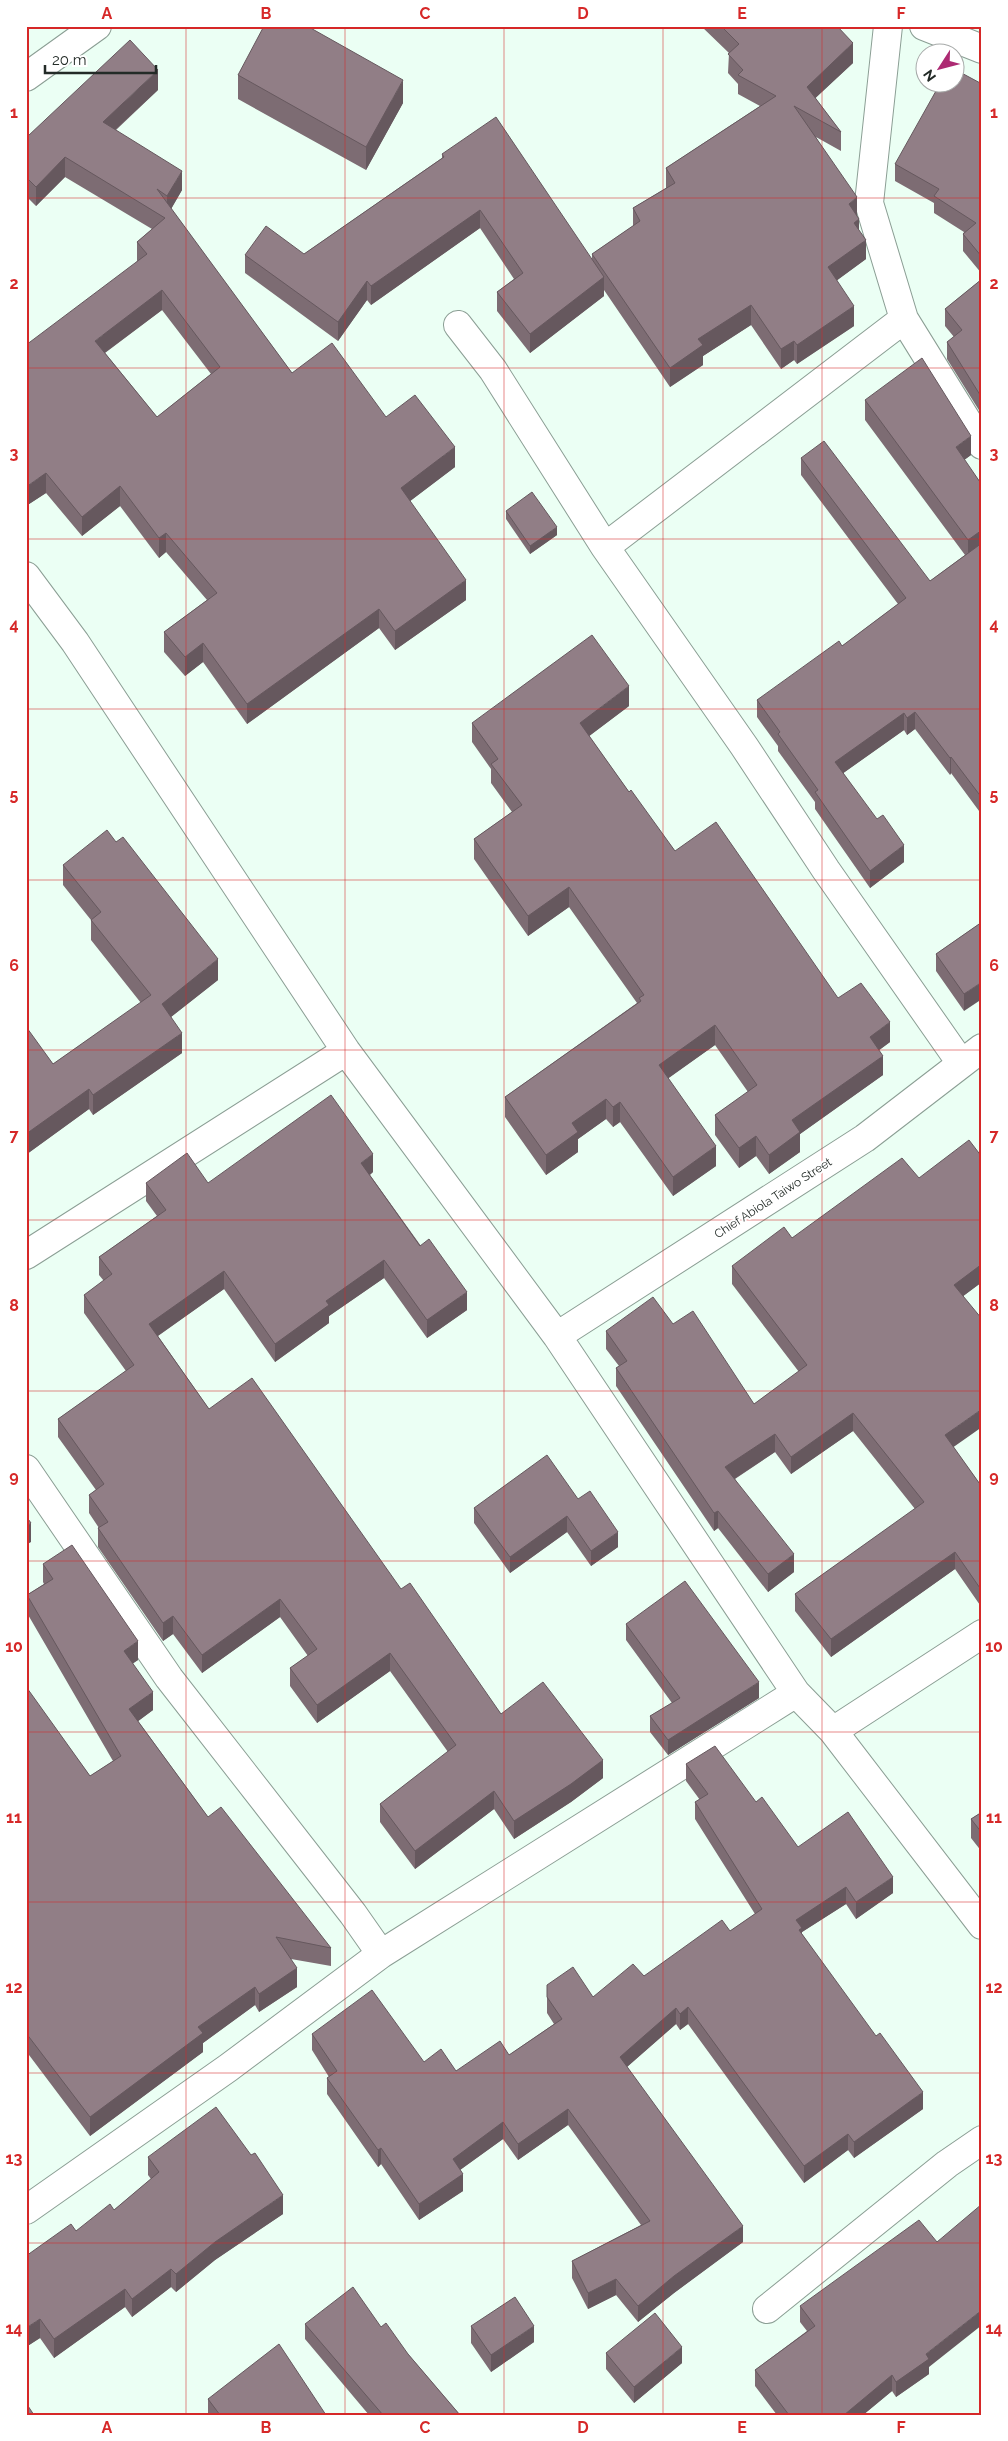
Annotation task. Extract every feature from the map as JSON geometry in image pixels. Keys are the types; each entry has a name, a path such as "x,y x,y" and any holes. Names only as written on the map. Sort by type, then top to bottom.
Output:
{"street":[{"path":"26,77 97,26"},
{"path":"888,26 869,203 904,319 982,445"},
{"path":"924,26 982,50"},
{"path":"605,547 904,319"},
{"path":"458,325 493,370 605,547 744,746 826,870 971,1055"},
{"path":"26,576 80,650 346,1051 557,1336 796,1693 833,1731 982,1924"},
{"path":"26,1255 346,1051"},
{"name":"Chief Abiola Taiwo Street","path":"557,1336 865,1138 971,1055"},
{"path":"26,1469 170,1678 353,1914 381,1954"},
{"path":"833,1731 982,1634"},
{"path":"26,2210 228,2068 381,1954 796,1693"},
{"path":"767,2309 947,2164 982,2140"}],"building":[{"path":"264,26 307,26 403,80 366,147 238,75"},
{"path":"721,26 837,26 853,43 807,87 841,132 794,106 857,197 849,204 859,219 854,223 866,240 828,267 854,306 797,345 794,341 781,349 751,305 698,339 703,345 670,368 592,254 640,221 633,208 675,183 666,168 776,96 738,75 743,70 728,54 739,44"},
{"path":"130,40 158,70 103,122 182,171 167,196 157,189 292,373 332,343 386,417 415,395 455,447 401,488 466,580 395,631 379,609 247,704 203,643 185,657 164,632 217,593 166,533 159,538 120,486 82,517 46,473 26,487 26,345 147,254 137,242 165,218 65,157 36,187 26,177 26,134 28,136","holes":["162,290 220,367 157,417 95,341"]},
{"path":"966,75 982,84 982,257 963,234 976,223 934,196 939,189 895,164 935,92 966,92"},
{"path":"496,117 604,277 530,334 497,292 523,273 480,210 371,286 367,281 338,322 245,255 266,226 304,254 444,157 442,154"},
{"path":"982,279 982,398 947,342 962,330 945,309"},
{"path":"922,358 971,436 956,447 982,485 982,530 968,540 865,400"},
{"path":"824,441 930,581 982,543 982,798 915,712 907,718 904,713 835,762 877,819 883,815 904,845 870,871 815,792 818,790 778,734 780,732 757,700 839,641 842,646 906,598 801,458"},
{"path":"532,492 557,527 530,546 506,511"},
{"path":"592,635 629,686 580,723 629,792 631,790 675,851 716,822 838,998 861,983 890,1022 870,1037 883,1056 792,1120 800,1132 769,1155 756,1136 739,1148 715,1115 757,1085 715,1025 659,1065 716,1146 673,1177 620,1102 613,1107 606,1099 572,1123 578,1132 546,1155 505,1097 641,1001 639,998 644,995 569,887 528,916 474,839 522,805 491,764 498,759 472,723"},
{"path":"107,830 116,842 123,837 218,959 162,1004 182,1033 93,1095 89,1089 26,1134 26,1029 53,1064 151,995 91,920 101,912 63,865"},
{"path":"982,922 982,982 964,994 936,954"},
{"path":"331,1095 373,1154 361,1163 420,1246 429,1239 467,1292 427,1320 384,1260 326,1301 329,1305 275,1344 224,1271 149,1324 209,1409 252,1378 401,1589 410,1583 501,1714 543,1682 603,1760 571,1784 514,1821 494,1791 415,1851 380,1804 456,1745 390,1653 317,1705 290,1668 317,1649 280,1599 202,1655 173,1616 163,1623 98,1528 108,1522 89,1495 104,1484 58,1419 134,1365 84,1295 112,1274 99,1257 166,1210 146,1183 187,1153 208,1183"},
{"path":"969,1140 982,1157 982,1264 954,1285 982,1319 982,1409 945,1435 982,1487 982,1591 955,1552 831,1639 795,1594 924,1502 853,1413 791,1457 775,1434 725,1467 794,1554 768,1574 718,1511 714,1513 616,1368 627,1361 606,1331 653,1297 673,1324 693,1311 754,1404 807,1365 732,1266 784,1227 792,1238 902,1158 919,1178"},
{"path":"547,1455 578,1499 590,1491 618,1532 591,1551 567,1516 510,1557 474,1508"},
{"path":"26,1516 31,1523 26,1527"},
{"path":"72,1545 138,1641 124,1651 153,1692 129,1709 208,1817 221,1807 331,1948 276,1937 297,1968 259,1994 255,1987 198,2027 203,2033 90,2117 26,2033 26,1689 90,1776 121,1756 27,1595 53,1579 43,1564"},
{"path":"685,1581 759,1682 668,1740 650,1716 680,1698 626,1624"},
{"path":"715,1746 756,1802 762,1797 798,1847 848,1812 893,1877 856,1902 846,1887 796,1920 802,1928 799,1930 876,2036 880,2033 923,2092 854,2142 848,2134 804,2166 688,2007 680,2014 676,2008 620,2057 743,2226 674,2276 638,2306 616,2279 588,2293 572,2261 650,2221 568,2109 518,2144 503,2122 453,2159 463,2174 419,2204 381,2148 378,2150 327,2078 337,2071 312,2034 372,1990 424,2062 441,2049 456,2071 500,2041 509,2055 562,2019 547,1997 547,1985 573,1967 593,1997 633,1964 644,1976 722,1920 730,1931 762,1909 695,1802 708,1794 686,1764"},
{"path":"982,1812 982,1833 971,1819"},
{"path":"216,2107 251,2155 255,2153 283,2195 215,2242 176,2274 171,2269 132,2299 125,2289 54,2339 40,2319 26,2328 26,2256 71,2224 76,2231 110,2204 114,2210 159,2172 148,2157"},
{"path":"982,2204 982,2310 926,2354 929,2359 896,2382 892,2375 844,2415 789,2415 755,2370 815,2326 800,2306 919,2220 937,2242"},
{"path":"353,2287 381,2327 386,2323 408,2354 460,2415 383,2415 305,2324"},
{"path":"515,2297 534,2326 491,2355 471,2326"},
{"path":"655,2313 682,2347 634,2387 606,2353"},
{"path":"279,2344 326,2415 220,2415 208,2399"},
{"path":"26,2403 34,2415 26,2415"}]}
